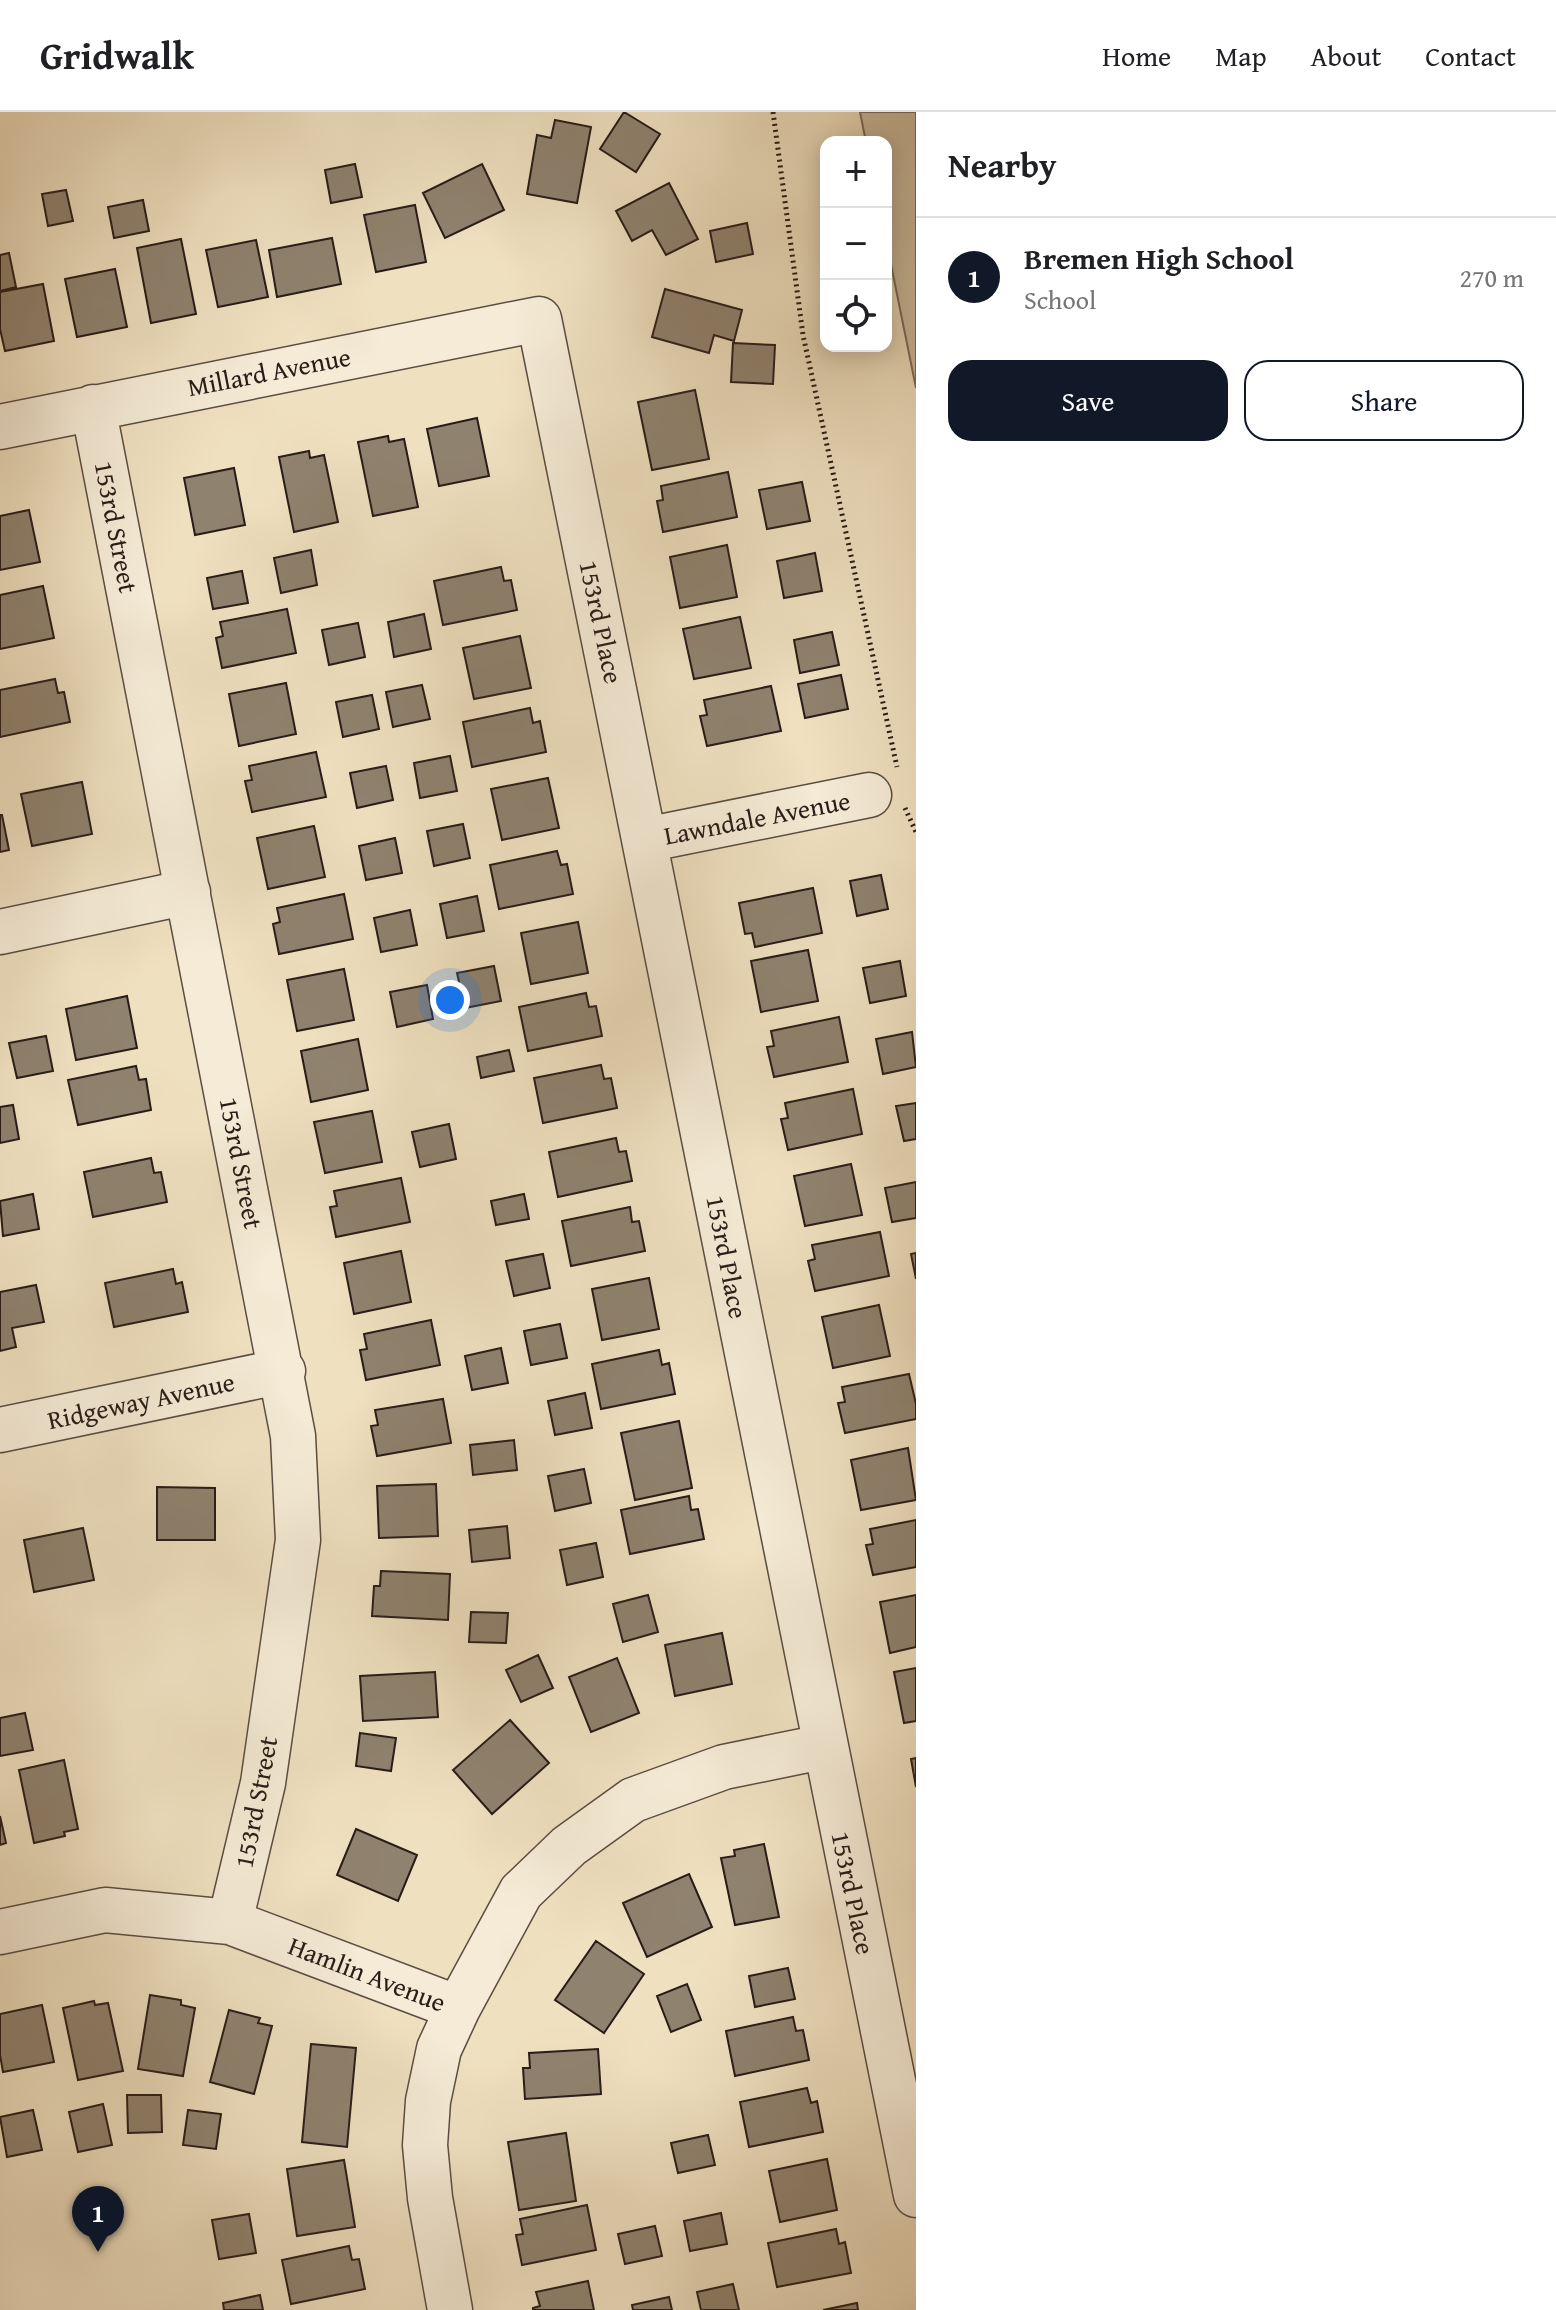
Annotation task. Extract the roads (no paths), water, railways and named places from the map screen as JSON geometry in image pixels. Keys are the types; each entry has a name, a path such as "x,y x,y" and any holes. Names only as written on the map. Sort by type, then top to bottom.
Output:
{"street":[{"name":"Millard Avenue","path":"0,427 539,319"},
{"name":"153rd Place","path":"539,319 645,840 822,1747 916,2195"},
{"name":"153rd Street","path":"93,407 283,1371 293,1436 298,1540 263,1783 230,1922"},
{"name":"Lawndale Avenue","path":"645,840 891,792"},
{"path":"0,932 188,892"},
{"name":"Ridgeway Avenue","path":"0,1430 283,1371"},
{"name":"Hamlin Avenue","path":"0,1932 105,1910 230,1922 458,2008 521,1892 569,1846 633,1800 724,1767 822,1747"},
{"path":"450,2310 436,2237 425,2145 432,2074 439,2049 458,2008"}],"place":[{"name":"Bremen High School","path":"98,2252"}]}
